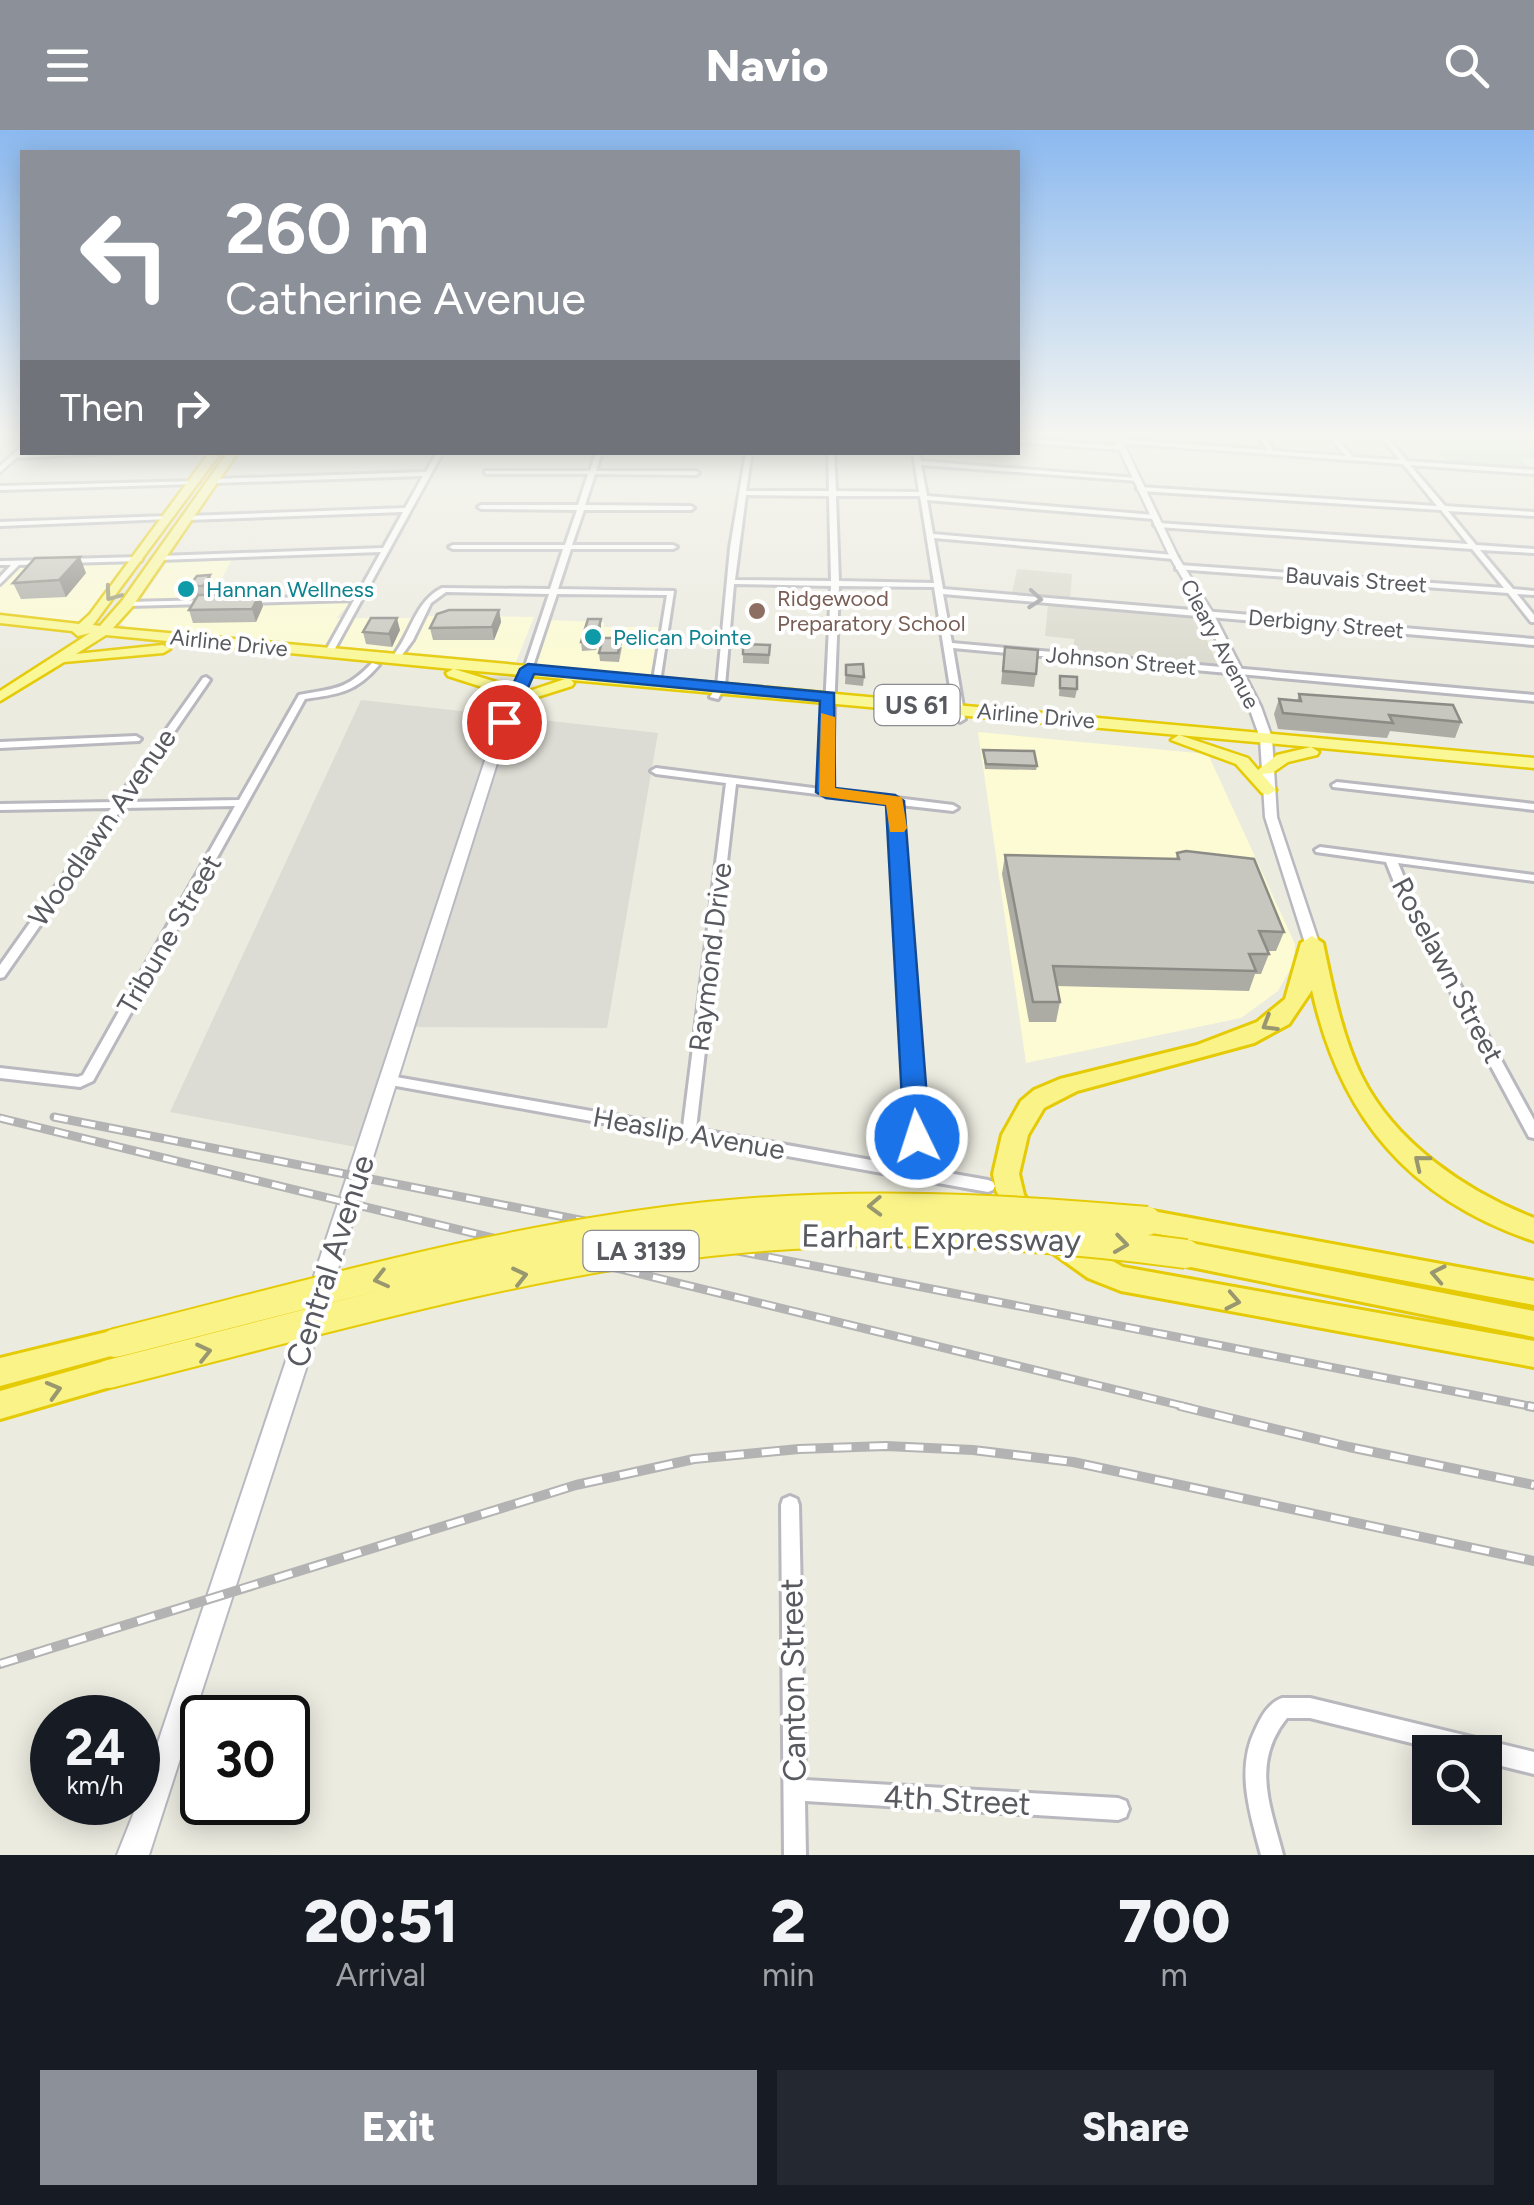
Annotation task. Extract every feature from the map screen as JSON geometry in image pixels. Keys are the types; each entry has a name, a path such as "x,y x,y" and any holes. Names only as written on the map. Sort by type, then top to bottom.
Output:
{"highway":[{"path":"0,697 57,662 87,634 171,514"},
{"path":"179,514 188,518"},
{"path":"87,634 104,630 190,514"},
{"name":"Airline Drive","path":"0,619 163,649 453,672 657,680 718,692"},
{"name":"Airline Drive","path":"0,630 70,638 87,634"},
{"name":"Airline Drive","path":"104,630 396,657 567,683 718,692 1266,743 1534,762"},
{"path":"0,681 70,638"},
{"path":"57,662 98,653 163,649"},
{"path":"303,660 336,653"},
{"path":"453,672 476,683 504,688 512,701 567,683"},
{"name":"Airline Drive","path":"960,714 1177,739 1266,743 1311,752 1534,772"},
{"path":"1177,739 1242,761 1268,790"},
{"path":"1266,770 1284,758 1311,752"},
{"path":"1312,942 1341,1054 1356,1088 1392,1139 1454,1190 1534,1230"},
{"path":"1312,942 1298,1001 1279,1020 1256,1032 1075,1083 1034,1102 1015,1132 1006,1161 1008,1190 1020,1212 1058,1242 1098,1270 1122,1279 1534,1354"},
{"name":"Earhart Expressway","path":"0,1369 580,1234 705,1216 889,1206 995,1207 1147,1221 1534,1292"},
{"name":"Earhart Expressway","path":"0,1405 109,1374 562,1266 644,1251 789,1235 885,1231 1098,1241 1186,1254 1534,1324"}],"main road":[{"name":"Central Avenue","path":"133,1855 524,674"}],"street":[{"path":"188,518 284,514"},
{"path":"336,653 384,550 405,514"},
{"path":"524,674 578,514"},
{"path":"718,692 741,514"},
{"path":"826,792 835,583 833,514"},
{"path":"928,514 960,714"},
{"path":"1096,514 1534,551"},
{"name":"Cleary Avenue","path":"1153,514 1237,671 1266,743"},
{"path":"1449,514 1534,620"},
{"path":"0,524 168,518"},
{"name":"Bauvais Street","path":"932,536 1534,593"},
{"path":"453,547 673,547"},
{"path":"160,558 384,550"},
{"path":"0,564 138,558"},
{"path":"0,582 18,563"},
{"name":"Derbigny Street","path":"730,582 937,588 1534,642"},
{"path":"396,657 434,594 456,589 672,593 657,680"},
{"path":"243,601 360,598"},
{"path":"126,604 223,602"},
{"name":"Johnson Street","path":"948,645 1534,698"},
{"name":"Tribune Street","path":"0,1073 80,1082 88,1078 292,711 302,697 339,695 356,686 375,665"},
{"name":"Woodlawn Avenue","path":"0,974 206,680"},
{"path":"0,745 136,739"},
{"path":"1266,743 1268,790 1279,846 1312,942"},
{"path":"656,772 953,808"},
{"name":"Raymond Drive","path":"689,1134 731,781"},
{"path":"1337,784 1534,808"},
{"path":"895,801 919,1173"},
{"path":"0,807 244,803"},
{"path":"1320,850 1534,878"},
{"name":"Roselawn Street","path":"1391,860 1406,897 1534,1133"},
{"name":"Heaslip Avenue","path":"390,1081 988,1186"},
{"name":"Canton Street","path":"790,1505 794,1855"},
{"path":"1272,1855 1254,1761 1265,1726 1282,1708 1310,1708 1534,1763"},
{"name":"4th Street","path":"795,1790 1118,1809"}],"shaded area":[{"path":"233,558 211,598 140,600 168,561"},
{"path":"129,561 85,620 0,615 0,586 20,565"},
{"path":"1017,569 1072,574 1070,599 1012,593"},
{"path":"352,601 336,618 410,618 482,611 481,616 534,617 516,662 126,627 120,623 133,606"},
{"path":"1048,604 1197,617 1218,666 1074,653 1074,639 1045,636"},
{"path":"547,620 604,622 604,627 661,627 651,674 536,666"},
{"path":"361,700 658,733 607,1028 412,1027 377,1151 170,1112"},
{"path":"978,732 1208,754 1295,944 1294,963 1278,991 1241,1018 1026,1063"}],"building":[{"path":"80,557 59,580 13,583 35,558"},
{"path":"210,575 203,586 189,586 197,576"},
{"path":"260,594 252,609 189,610 198,595"},
{"path":"449,610 499,610 492,627 430,628 437,614"},
{"path":"371,618 397,618 389,634 363,632"},
{"path":"588,619 601,619 595,642 581,642"},
{"path":"603,638 622,638 618,653 599,653"},
{"path":"743,644 770,645 769,655 743,654"},
{"path":"1005,647 1038,650 1036,674 1003,671"},
{"path":"863,664 864,677 846,675 846,665"},
{"path":"1060,676 1077,677 1077,689 1060,688"},
{"path":"1299,694 1453,705 1461,722 1389,715 1393,723 1283,713 1279,699 1301,701"},
{"path":"983,750 1034,751 1037,766 986,764"},
{"path":"1177,853 1254,859 1284,932 1259,931 1269,954 1249,954 1256,971 1053,966 1060,1002 1033,1002 1005,855 1179,859"}],"railway":[{"path":"54,1117 1534,1407 1528,1406"},
{"path":"0,1118 1191,1408"},
{"path":"1180,1406 1349,1447 1534,1485"},
{"path":"0,1664 576,1485 694,1459 799,1449 886,1446 973,1450 1073,1462 1534,1561"}],"slow traffic":[{"path":"827,717 826,792 895,801 897,828"}],"place":[{"name":"Hannan Wellness","path":"186,589"},
{"name":"Ridgewood Preparatory School","path":"757,611"},
{"name":"Pelican Pointe","path":"593,637"}],"route":[{"path":"504,722 528,669 828,697 826,792 895,801 917,1137"}]}
